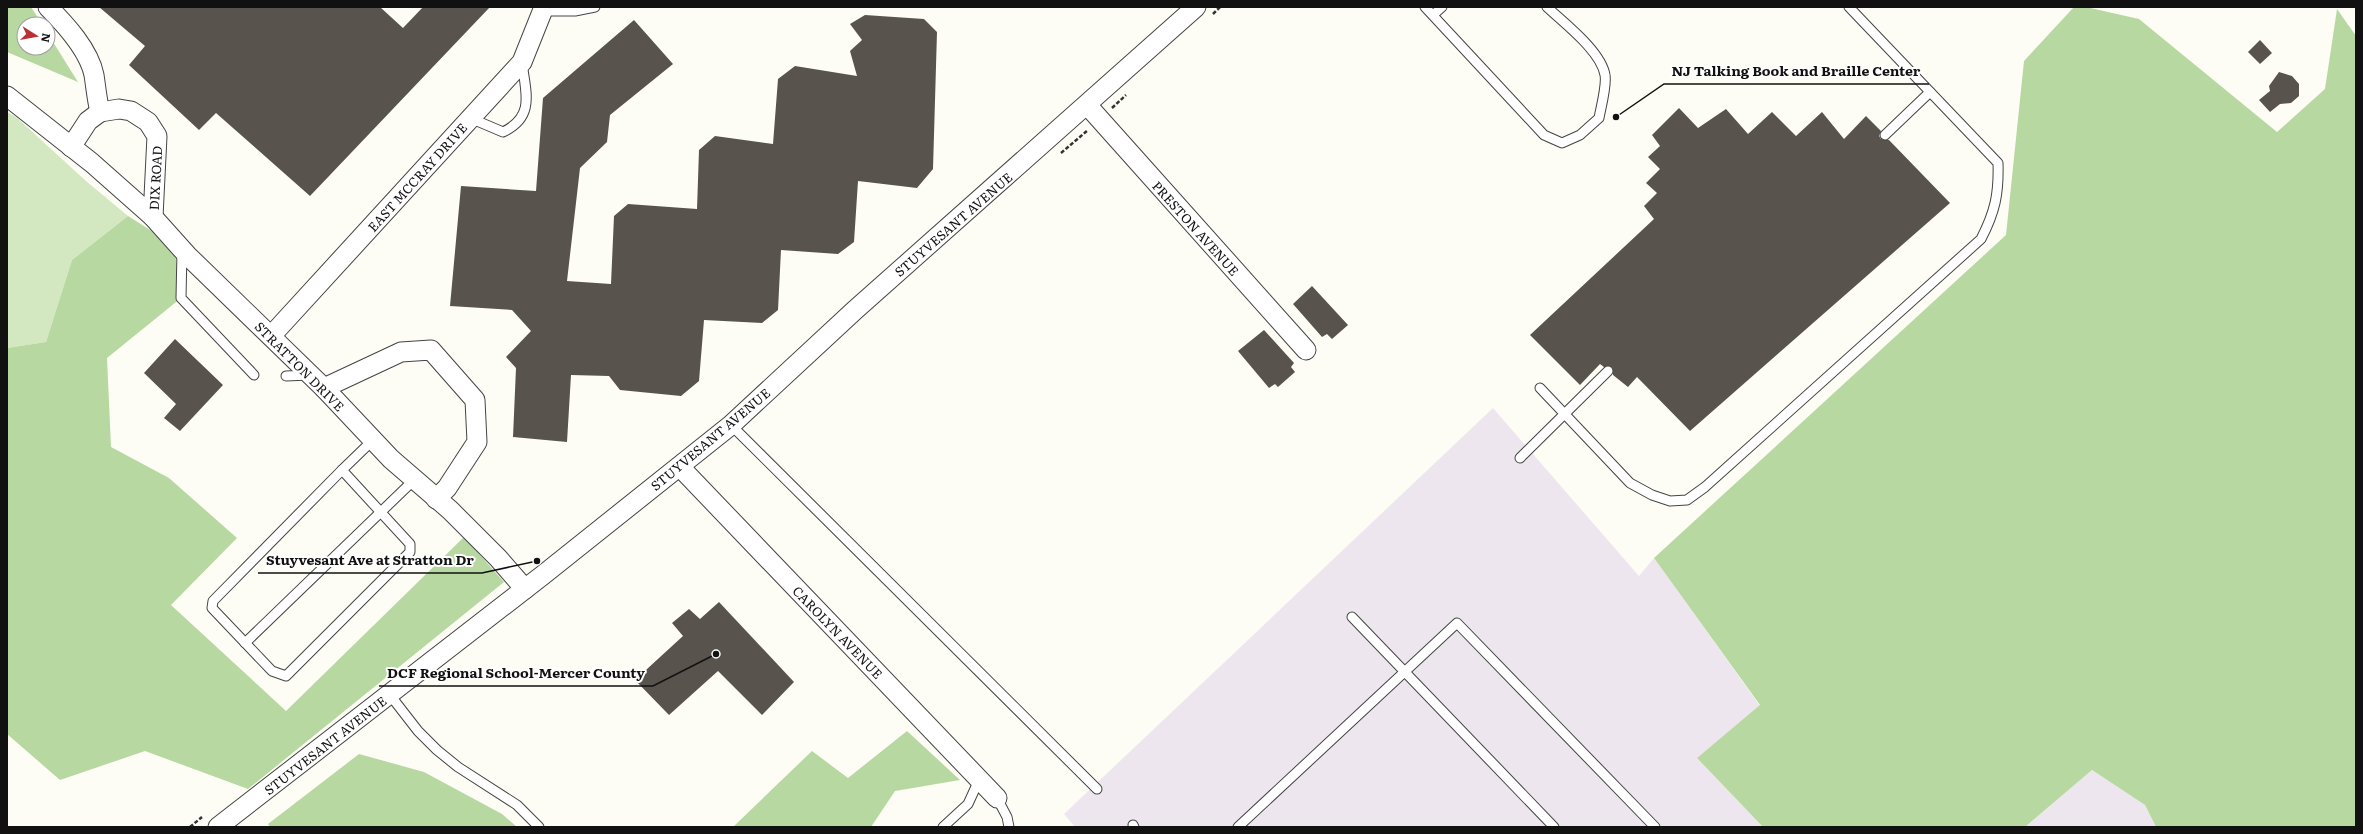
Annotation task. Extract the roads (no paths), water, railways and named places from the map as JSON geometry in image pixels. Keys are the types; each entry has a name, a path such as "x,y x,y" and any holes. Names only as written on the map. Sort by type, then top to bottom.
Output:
{"street":[{"path":"48,7 61,19 88,57 94,75 100,112 88,121 71,147"},
{"name":"STUYVESANT AVENUE","path":"218,827 390,695 680,467 731,425 856,310 1088,106 1196,7"},
{"name":"EAST MCCRAY DRIVE","path":"271,336 522,62 543,9"},
{"name":"STRATTON DRIVE","path":"7,96 71,147 153,218 182,250 271,336 373,440 498,558 525,588"},
{"name":"PRESTON AVENUE","path":"1088,106 1306,350"},
{"name":"DIX ROAD","path":"100,112 119,109 131,111 148,122 157,136 153,218"},
{"path":"317,382 401,352 431,350 475,400 477,442 447,488 436,499"},
{"name":"CAROLYN AVENUE","path":"680,467 997,798"}],"lane":[{"path":"543,9 575,11 595,7"},
{"path":"1425,7 1544,136 1562,143 1580,135 1599,118 1605,75 1596,56 1582,40 1547,7"},
{"path":"1433,15 1442,7"},
{"path":"1540,388 1630,483 1652,495 1670,501 1687,500 1705,487 1981,239 1992,218 1999,188 1998,163 1849,7"},
{"path":"470,118 503,132 514,126 524,116 526,94 522,62"},
{"path":"1885,135 1930,92"},
{"path":"182,250 181,298 254,375"},
{"path":"1520,458 1563,413 1608,371"},
{"path":"286,376 317,382"},
{"path":"731,425 1097,789"},
{"path":"342,470 410,544 410,552 286,676 272,671 212,608 213,601 342,470 373,440"},
{"path":"245,643 380,511 414,480"},
{"path":"1352,617 1554,827"},
{"path":"1238,827 1457,623 1655,827"},
{"path":"390,695 418,731 437,750 458,767 517,805 539,827"},
{"path":"943,827 968,804 979,780"},
{"path":"997,798 1007,818 1009,827"}],"place":[{"name":"NJ Talking Book and Braille Center","path":"1616,117"},
{"name":"Stuyvesant Ave at Stratton Dr","path":"537,561"},
{"name":"DCF Regional School-Mercer County","path":"716,654"}]}
